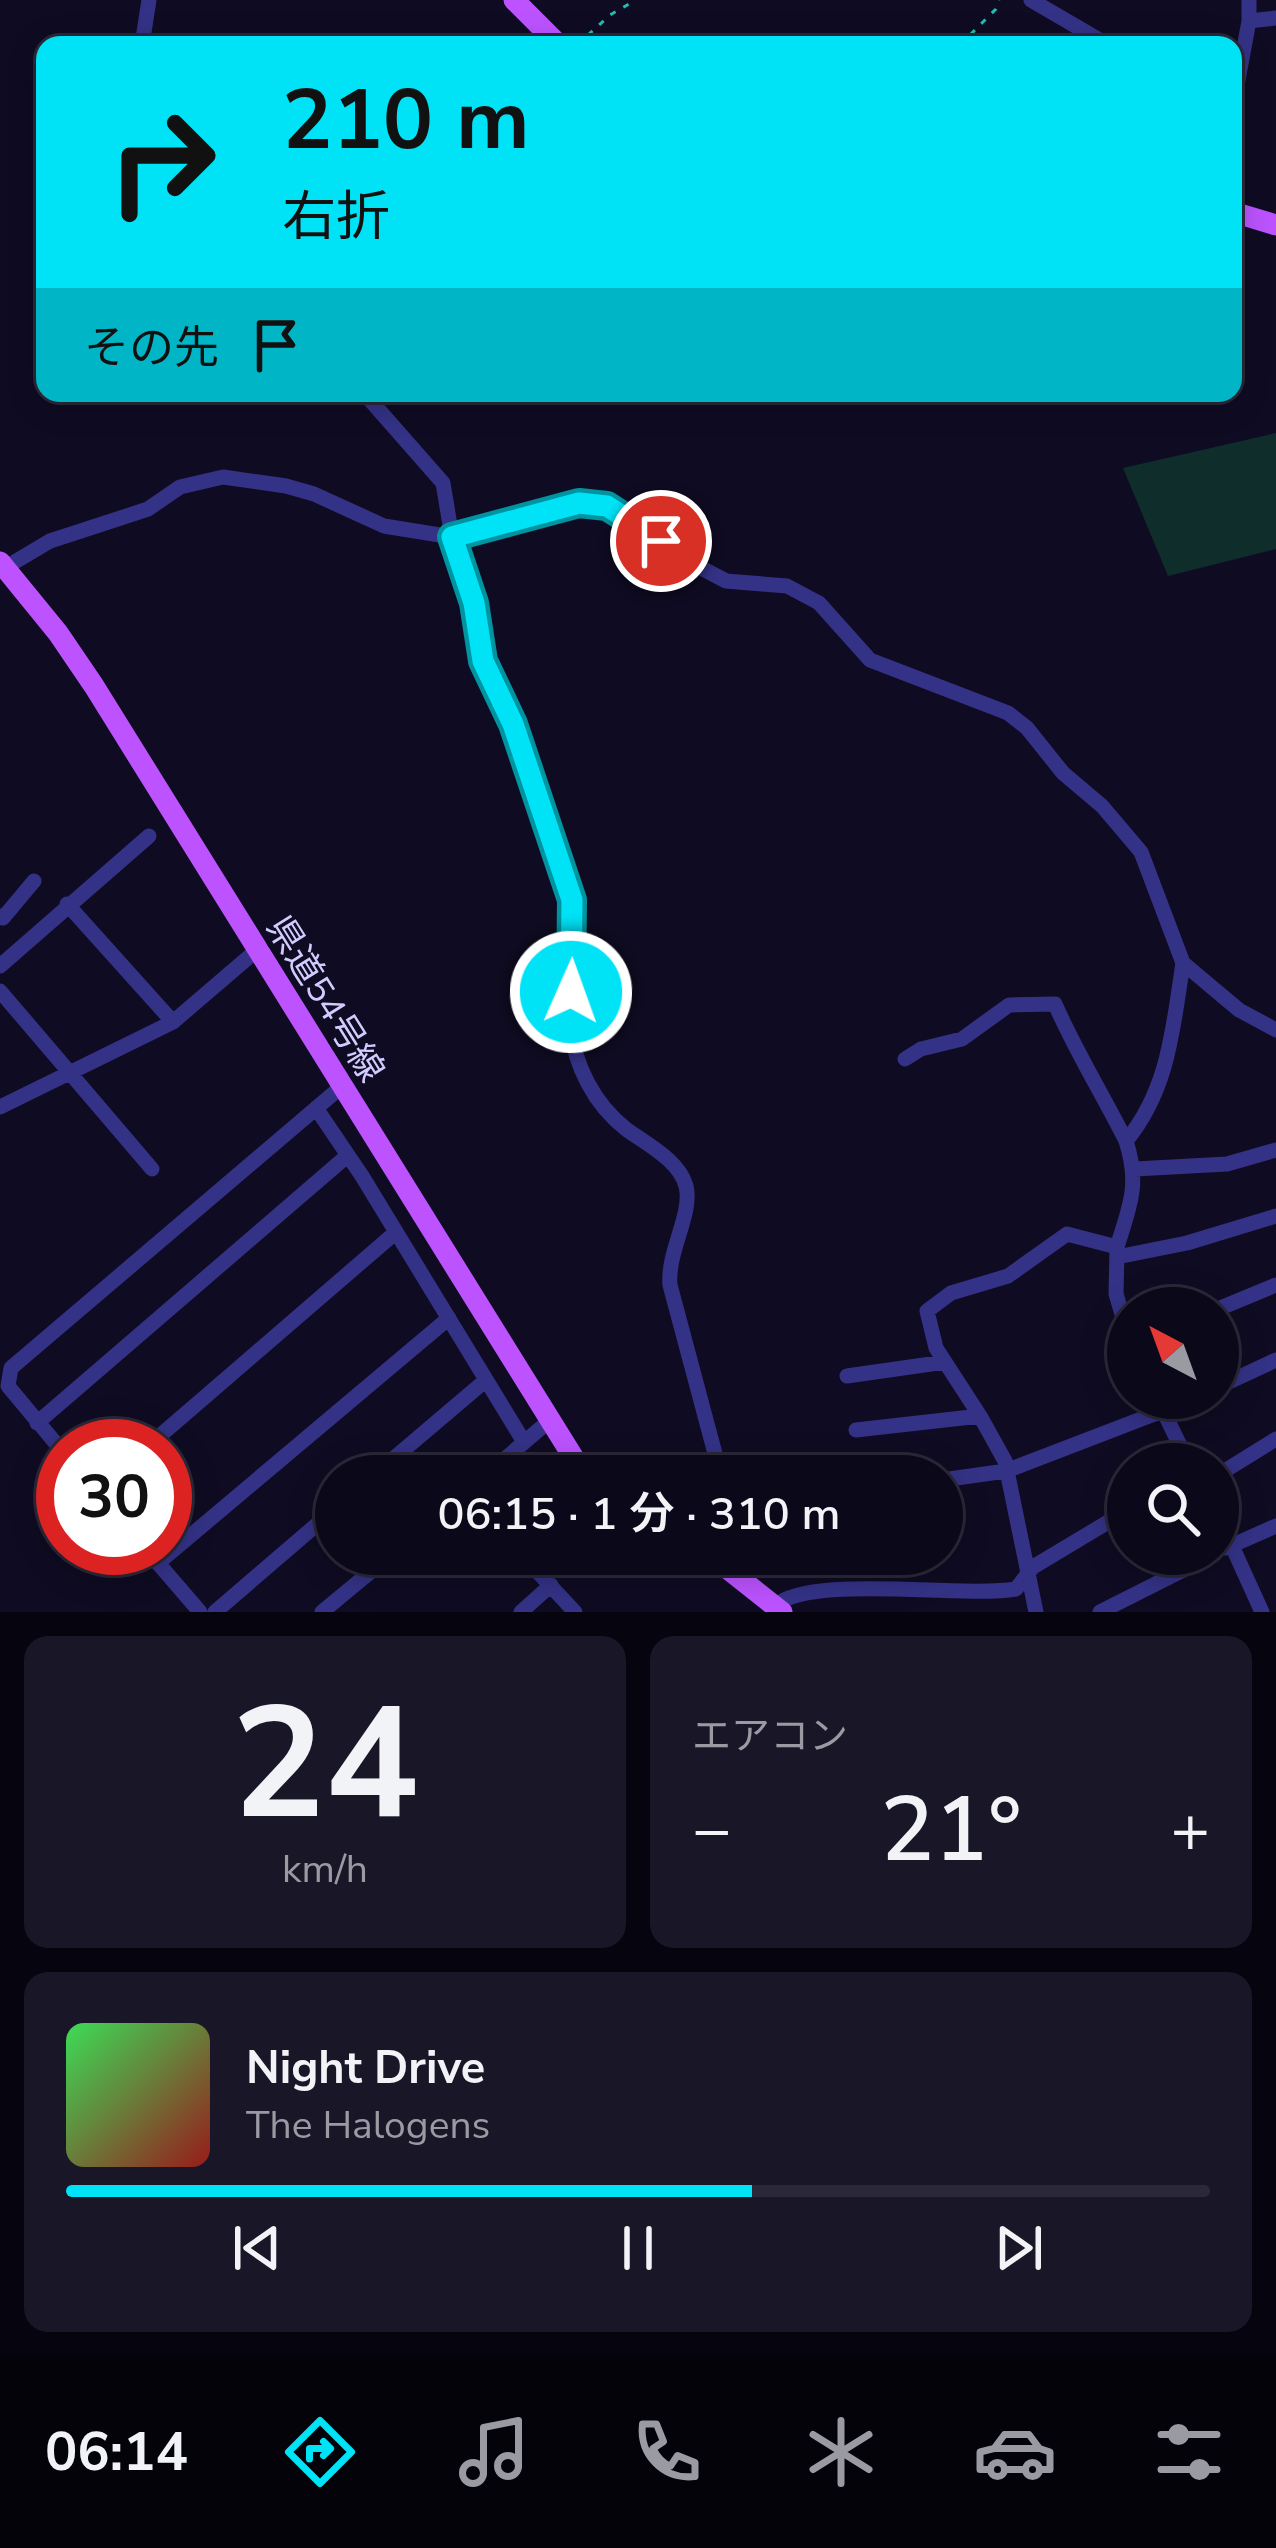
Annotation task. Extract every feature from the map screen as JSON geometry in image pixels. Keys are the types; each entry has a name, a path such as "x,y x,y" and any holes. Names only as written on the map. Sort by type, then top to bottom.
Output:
{"main road":[{"path":"514,0 550,36"},
{"path":"1242,215 1276,226"},
{"name":"県道54号線","path":"2,567 94,686 571,1455"},
{"path":"736,1575 779,1609"}],"street":[{"path":"143,36 149,0"},
{"path":"1031,0 1093,36"},
{"path":"1242,59 1249,0"},
{"path":"1249,21 1276,18"},
{"path":"372,402 443,482 452,537 474,603 483,661 513,724 572,900 572,1044 586,1081 602,1106 681,1173 688,1191 668,1263 670,1285 715,1455"},
{"path":"2,567 50,541 148,509 180,487 223,476 314,494 384,526 452,537 579,503 607,506 726,581 787,586 819,603 870,660 991,704 1027,728 1063,773 1102,806 1141,852 1183,963 1239,1010 1276,1030"},
{"path":"0,966 149,836"},
{"path":"0,916 34,880"},
{"path":"67,904 173,1022"},
{"path":"0,1107 173,1022 256,950"},
{"path":"1126,1142 1157,1093 1168,1061 1183,963"},
{"path":"0,991 152,1169"},
{"path":"905,1059 921,1049 962,1039 1009,1005 1054,1004 1084,1071 1111,1109 1135,1169 1117,1252 1116,1287"},
{"path":"36,1421 8,1386 11,1368 341,1087"},
{"path":"316,1108 524,1442"},
{"path":"1135,1169 1227,1164 1276,1150"},
{"path":"43,1419 347,1156"},
{"path":"1036,1612 1006,1471 980,1416 936,1348 927,1311 950,1294 1008,1276 1066,1234 1117,1252 1187,1244 1276,1216"},
{"path":"179,1419 395,1233"},
{"path":"1239,1301 1276,1285"},
{"path":"192,1534 449,1318"},
{"path":"1239,1378 1276,1360"},
{"path":"847,1376 945,1362"},
{"path":"398,1455 486,1380"},
{"path":"856,1430 980,1416"},
{"path":"963,1477 1006,1471 1129,1419"},
{"path":"509,1455 549,1421"},
{"path":"1239,1461 1276,1439"},
{"path":"779,1609 784,1599 819,1591 1016,1589 1033,1567 1107,1523"},
{"path":"214,1612 315,1526"},
{"path":"1239,1543 1276,1526"},
{"path":"168,1575 200,1612"},
{"path":"322,1612 367,1575"},
{"path":"541,1575 575,1612"},
{"path":"1100,1612 1174,1575"},
{"path":"1238,1575 1262,1612"},
{"path":"521,1612 551,1586"}],"path":[{"path":"587,36 636,0"},
{"path":"969,36 999,0"}],"green space":[{"path":"1276,433 1276,549 1168,576 1123,468"}],"route":[{"path":"571,992 572,900 513,724 483,661 474,603 452,537 579,503 607,506 661,541"}]}
